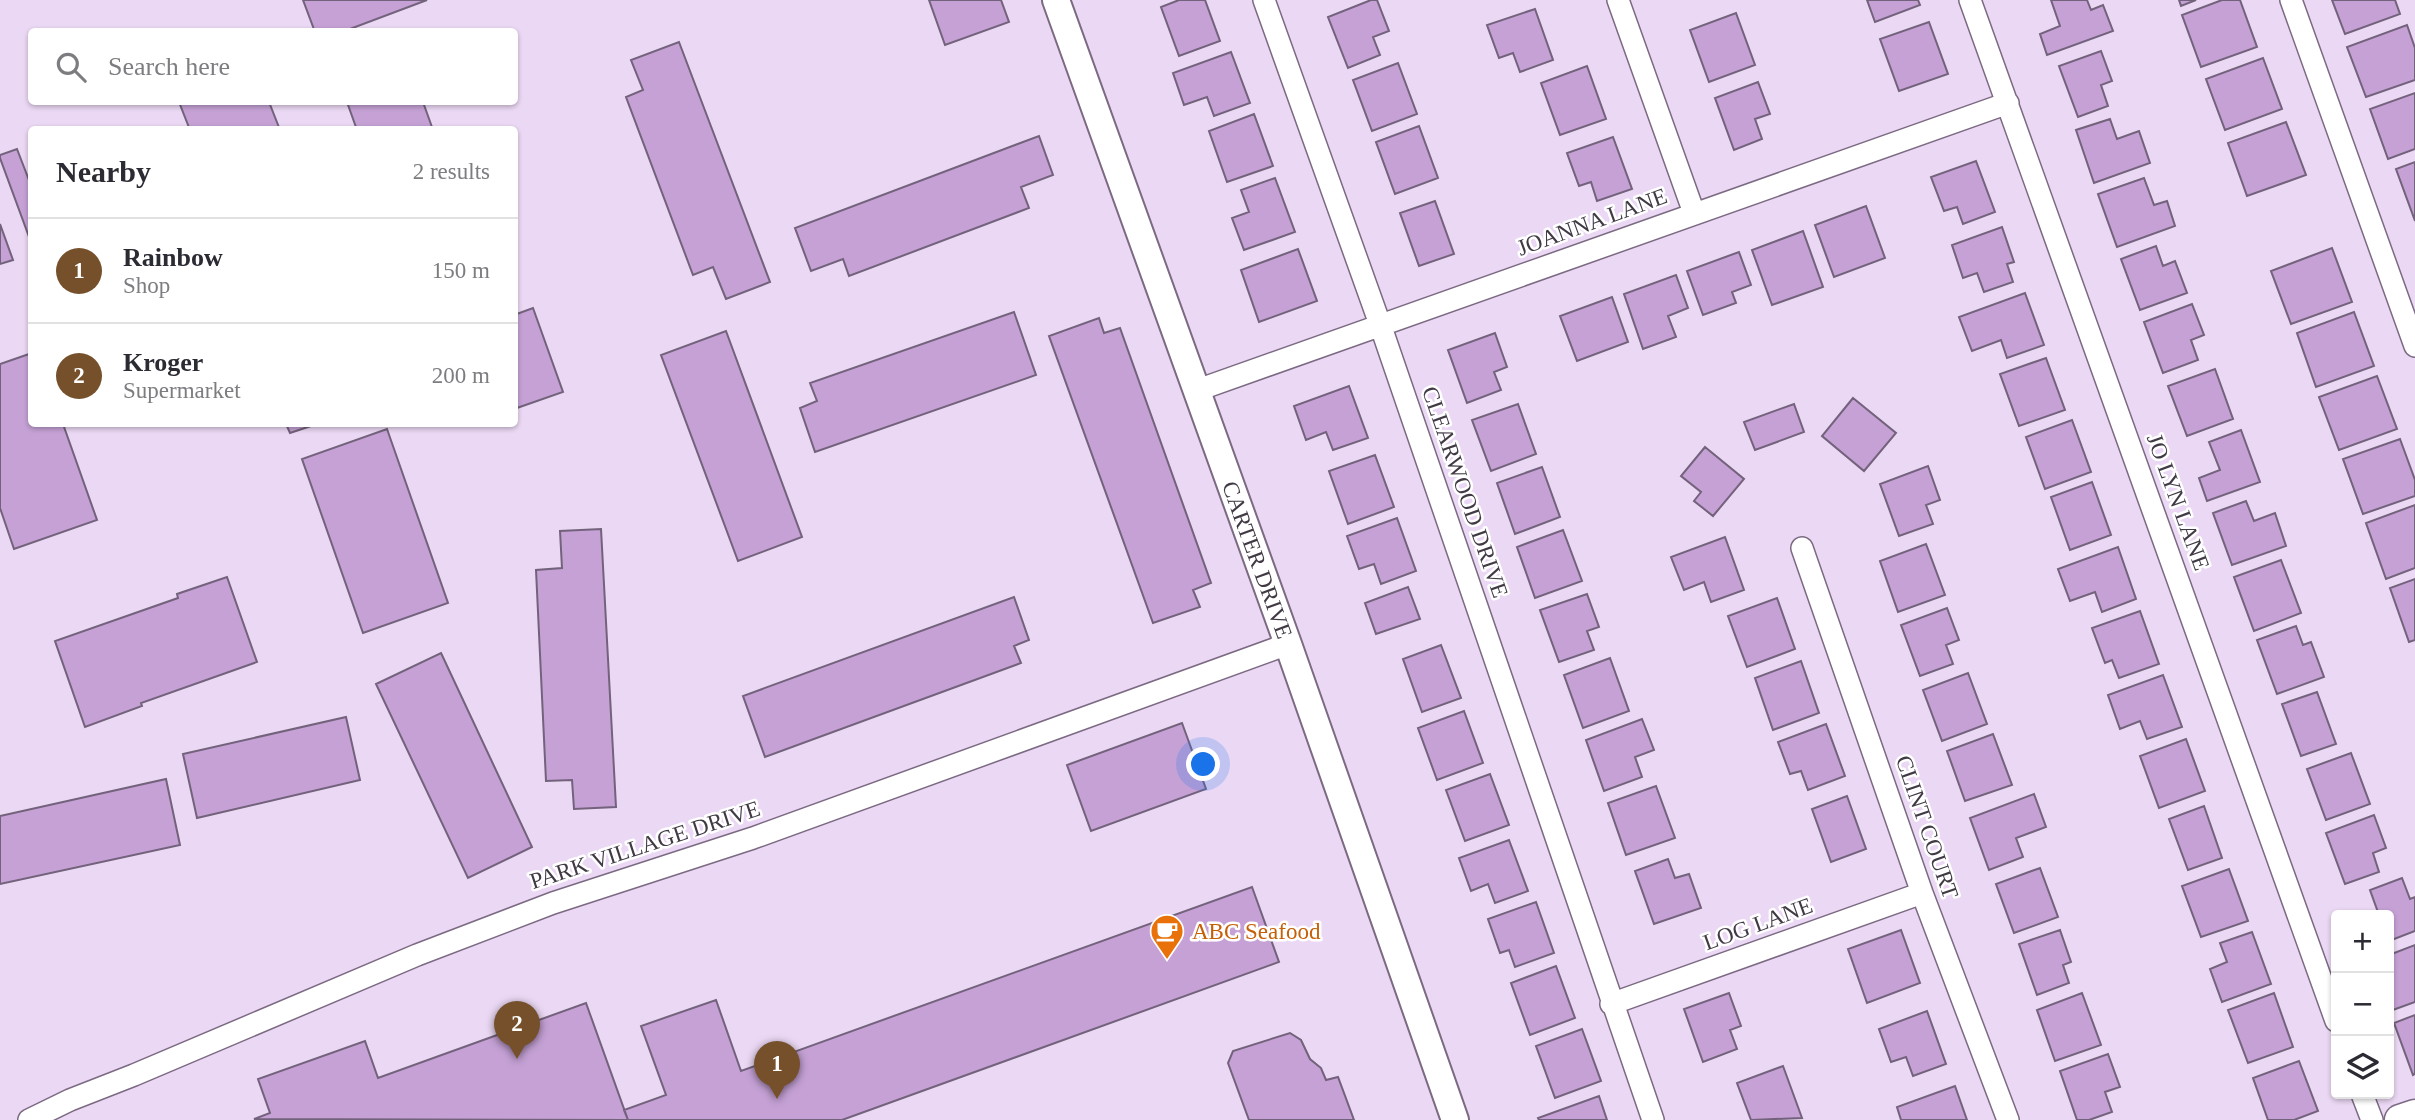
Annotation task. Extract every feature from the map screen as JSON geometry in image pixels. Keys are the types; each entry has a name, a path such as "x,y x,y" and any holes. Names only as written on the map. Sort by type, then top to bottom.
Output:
{"main road":[{"path":"2400,1120 2415,1115"}],"street":[{"name":"CARTER DRIVE","path":"1056,0 1288,644 1455,1120"},
{"name":"CLEARWOOD DRIVE","path":"1264,0 1381,327 1653,1120"},
{"path":"1618,0 1694,213"},
{"name":"JO LYN LANE","path":"1970,0 2331,1007"},
{"path":"2291,0 2415,346"},
{"name":"JOANNA LANE","path":"1195,391 2008,103"},
{"name":"CLINT COURT","path":"1802,548 1922,893 2008,1120"},
{"name":"PARK VILLAGE DRIVE","path":"29,1120 70,1100 417,955 553,902 753,838 1288,644"},
{"name":"LOG LANE","path":"1611,1004 1922,893"},
{"path":"2364,1099 2372,1120"}],"building":[{"path":"303,0 427,0 353,28 314,28"},
{"path":"929,0 1001,0 1009,22 945,45"},
{"path":"1179,0 1205,0 1220,41 1179,56 1161,7"},
{"path":"1377,0 1389,31 1373,37 1380,55 1348,68 1328,17"},
{"path":"1867,0 1918,0 1920,5 1875,22"},
{"path":"2051,0 2087,0 2091,10 2103,5 2113,31 2047,55 2040,34 2060,26"},
{"path":"2179,0 2196,0 2181,6"},
{"path":"2222,0 2240,0 2257,47 2201,67 2182,15"},
{"path":"2332,0 2395,0 2400,14 2345,34"},
{"path":"1535,9 1553,60 1520,72 1513,53 1499,58 1487,25"},
{"path":"1736,13 1755,65 1709,82 1690,30"},
{"path":"1929,22 1948,74 1899,91 1880,39"},
{"path":"2407,25 2415,48 2415,80 2366,97 2347,47"},
{"path":"679,42 770,282 726,299 713,267 693,275 626,97 643,90 631,60"},
{"path":"2101,51 2112,81 2101,85 2108,106 2078,117 2059,66"},
{"path":"1231,52 1250,103 1214,116 1207,97 1184,105 1173,73"},
{"path":"2263,58 2282,109 2225,130 2206,79"},
{"path":"1398,63 1417,114 1372,131 1353,80"},
{"path":"1587,66 1606,119 1560,135 1541,83"},
{"path":"1758,82 1770,114 1755,119 1762,139 1734,150 1715,98"},
{"path":"2415,93 2415,149 2388,159 2370,109"},
{"path":"180,105 270,105 278,126 188,126"},
{"path":"348,105 424,105 432,126 356,126"},
{"path":"1254,114 1273,166 1227,182 1209,131"},
{"path":"2110,119 2117,139 2139,131 2150,163 2094,183 2076,130"},
{"path":"2286,122 2306,175 2247,196 2228,143"},
{"path":"1419,126 1438,178 1395,194 1376,142"},
{"path":"1039,136 1053,175 1021,187 1029,208 849,276 843,259 811,271 795,228"},
{"path":"1613,137 1632,189 1597,201 1591,182 1579,186 1567,153"},
{"path":"17,149 28,178 28,234 0,158 0,155"},
{"path":"1976,161 1995,212 1963,224 1957,207 1944,211 1931,177"},
{"path":"2415,162 2415,221 2396,169"},
{"path":"1275,178 1295,232 1244,250 1232,218 1249,212 1241,190"},
{"path":"2144,178 2154,205 2167,201 2175,226 2117,247 2098,194"},
{"path":"1435,201 1454,254 1419,266 1400,213"},
{"path":"1866,206 1885,258 1834,277 1815,225"},
{"path":"0,224 13,260 0,264"},
{"path":"2002,227 2014,262 2007,264 2013,282 1984,292 1977,273 1963,278 1952,245"},
{"path":"1803,231 1823,287 1772,305 1752,250"},
{"path":"2156,246 2163,266 2175,261 2187,293 2140,310 2121,259"},
{"path":"2332,248 2352,302 2291,324 2271,271"},
{"path":"1298,249 1317,301 1259,322 1241,270"},
{"path":"1739,252 1751,285 1732,292 1736,303 1703,315 1687,271"},
{"path":"1676,275 1688,308 1668,316 1676,337 1643,349 1624,294"},
{"path":"2025,293 2044,345 2007,358 2001,340 1972,351 1959,317"},
{"path":"1612,297 1628,342 1577,361 1560,316"},
{"path":"2192,304 2204,335 2191,340 2198,360 2163,373 2144,322"},
{"path":"533,308 563,392 518,408 518,314"},
{"path":"1014,312 1036,375 815,452 800,408 817,401 810,383"},
{"path":"2354,312 2374,366 2316,387 2297,333"},
{"path":"1099,318 1104,333 1120,328 1211,583 1193,590 1200,607 1153,623 1049,336"},
{"path":"726,331 802,537 738,561 661,355"},
{"path":"1495,333 1507,367 1494,372 1501,390 1467,403 1448,350"},
{"path":"28,354 28,427 64,427 97,520 14,549 0,508 0,364"},
{"path":"2046,358 2065,410 2019,426 2000,374"},
{"path":"2215,369 2233,419 2187,436 2168,386"},
{"path":"2377,376 2397,429 2339,450 2319,397"},
{"path":"1349,386 1368,438 1333,450 1326,432 1306,440 1294,406"},
{"path":"1853,398 1896,433 1864,471 1822,436"},
{"path":"1518,404 1536,454 1491,471 1472,420"},
{"path":"1794,404 1804,432 1755,450 1744,422"},
{"path":"2072,420 2091,472 2045,489 2026,437"},
{"path":"287,427 308,427 290,433"},
{"path":"387,429 448,603 363,633 302,459"},
{"path":"2241,430 2260,482 2207,501 2199,478 2220,470 2209,442"},
{"path":"2400,439 2415,480 2415,496 2363,514 2343,459"},
{"path":"1705,447 1744,479 1713,516 1694,501 1701,492 1681,476"},
{"path":"1375,455 1394,507 1348,524 1329,471"},
{"path":"1928,466 1940,500 1926,505 1933,524 1899,536 1880,484"},
{"path":"1542,467 1560,517 1515,534 1497,483"},
{"path":"2092,482 2111,535 2070,550 2051,497"},
{"path":"2246,501 2254,521 2275,513 2286,546 2232,565 2213,513"},
{"path":"2415,505 2415,568 2386,579 2366,523"},
{"path":"1397,518 1416,571 1381,584 1374,564 1359,569 1347,536"},
{"path":"601,529 616,807 574,809 572,780 546,781 536,570 562,568 560,531"},
{"path":"1563,530 1582,581 1535,598 1517,547"},
{"path":"1725,537 1744,590 1711,602 1704,582 1684,590 1671,557"},
{"path":"1926,544 1945,595 1898,612 1880,561"},
{"path":"2118,547 2136,599 2102,612 2095,592 2070,601 2058,569"},
{"path":"2281,560 2301,613 2254,631 2234,577"},
{"path":"227,577 257,662 141,703 142,706 85,727 55,641 178,598 177,594"},
{"path":"2415,579 2415,640 2409,642 2390,588"},
{"path":"1408,587 1420,619 1376,634 1365,603"},
{"path":"1587,594 1599,627 1587,631 1594,650 1559,662 1540,610"},
{"path":"1014,597 1029,640 1014,646 1021,663 765,757 743,696"},
{"path":"1777,598 1795,649 1747,667 1728,616"},
{"path":"1947,608 1959,640 1946,645 1953,664 1920,676 1901,625"},
{"path":"2140,611 2159,664 2119,678 2112,660 2105,663 2092,628"},
{"path":"2296,626 2303,645 2311,642 2324,677 2277,694 2257,640"},
{"path":"1441,645 1461,698 1422,712 1403,659"},
{"path":"441,653 532,847 468,878 376,684"},
{"path":"1610,658 1629,711 1583,728 1564,675"},
{"path":"1801,661 1819,713 1773,730 1755,678"},
{"path":"1968,673 1987,724 1942,741 1923,690"},
{"path":"2163,675 2182,727 2147,739 2140,721 2120,729 2108,695"},
{"path":"2317,692 2336,744 2301,756 2282,704"},
{"path":"1464,711 1483,763 1437,780 1418,728"},
{"path":"346,717 360,780 197,818 183,754"},
{"path":"1642,719 1654,750 1635,757 1642,777 1604,791 1586,740"},
{"path":"1182,723 1206,789 1091,831 1067,765"},
{"path":"1826,724 1845,776 1808,790 1801,771 1790,774 1778,742"},
{"path":"1993,734 2012,785 1965,801 1947,751"},
{"path":"2186,739 2205,791 2159,808 2140,756"},
{"path":"2351,753 2370,804 2326,820 2307,769"},
{"path":"1490,774 1509,825 1465,841 1446,790"},
{"path":"166,779 180,845 0,884 0,816"},
{"path":"1656,786 1675,838 1626,855 1608,803"},
{"path":"2034,794 2046,827 2016,838 2023,857 1989,870 1970,818"},
{"path":"1847,796 1866,849 1831,862 1812,809"},
{"path":"2204,806 2222,858 2188,870 2169,819"},
{"path":"2374,815 2386,848 2373,853 2379,872 2345,884 2326,833"},
{"path":"1509,840 1528,891 1495,903 1488,884 1471,891 1459,858"},
{"path":"1668,859 1675,878 1689,874 1701,908 1654,924 1635,871"},
{"path":"2040,868 2058,917 2014,933 1996,884"},
{"path":"2229,869 2248,921 2201,937 2182,886"},
{"path":"2402,878 2410,899 2415,897 2415,931 2394,939 2394,910 2377,910 2370,890"},
{"path":"1252,887 1279,962 842,1120 628,1120 624,1110 666,1095 641,1026 716,1000 741,1071"},
{"path":"1536,902 1554,953 1515,967 1509,950 1500,953 1488,919"},
{"path":"1901,930 1920,983 1867,1003 1848,949"},
{"path":"2060,930 2071,962 2063,965 2069,983 2037,995 2019,944"},
{"path":"2252,932 2271,984 2222,1002 2210,969 2227,962 2220,943"},
{"path":"2415,945 2415,1002 2394,1010 2394,973 2394,953"},
{"path":"1556,966 1575,1018 1530,1035 1511,983"},
{"path":"1729,993 1741,1026 1730,1030 1737,1049 1703,1062 1684,1009"},
{"path":"2082,993 2101,1045 2055,1061 2037,1010"},
{"path":"2274,993 2293,1047 2248,1063 2228,1010"},
{"path":"586,1003 628,1120 254,1119 270,1113 258,1079 365,1041 378,1078"},
{"path":"1927,1011 1946,1064 1913,1076 1906,1057 1891,1062 1879,1029"},
{"path":"2415,1015 2413,1075 2394,1023"},
{"path":"1582,1029 1601,1081 1555,1098 1536,1046"},
{"path":"1290,1033 1301,1040 1310,1059 1321,1068 1326,1080 1338,1077 1354,1120 1249,1120 1228,1063 1233,1051"},
{"path":"2108,1054 2120,1087 2105,1092 2112,1112 2089,1120 2077,1120 2060,1071"},
{"path":"2299,1061 2318,1111 2294,1120 2268,1120 2253,1078"},
{"path":"1783,1066 1802,1118 1751,1120 1737,1083"},
{"path":"1955,1086 1967,1120 1901,1120 1897,1107"},
{"path":"1599,1096 1607,1120 1538,1118"}],"place":[{"name":"ABC Seafood","path":"1167,961"},
{"name":"Kroger","path":"517,1059"},
{"name":"Rainbow","path":"777,1099"}]}
